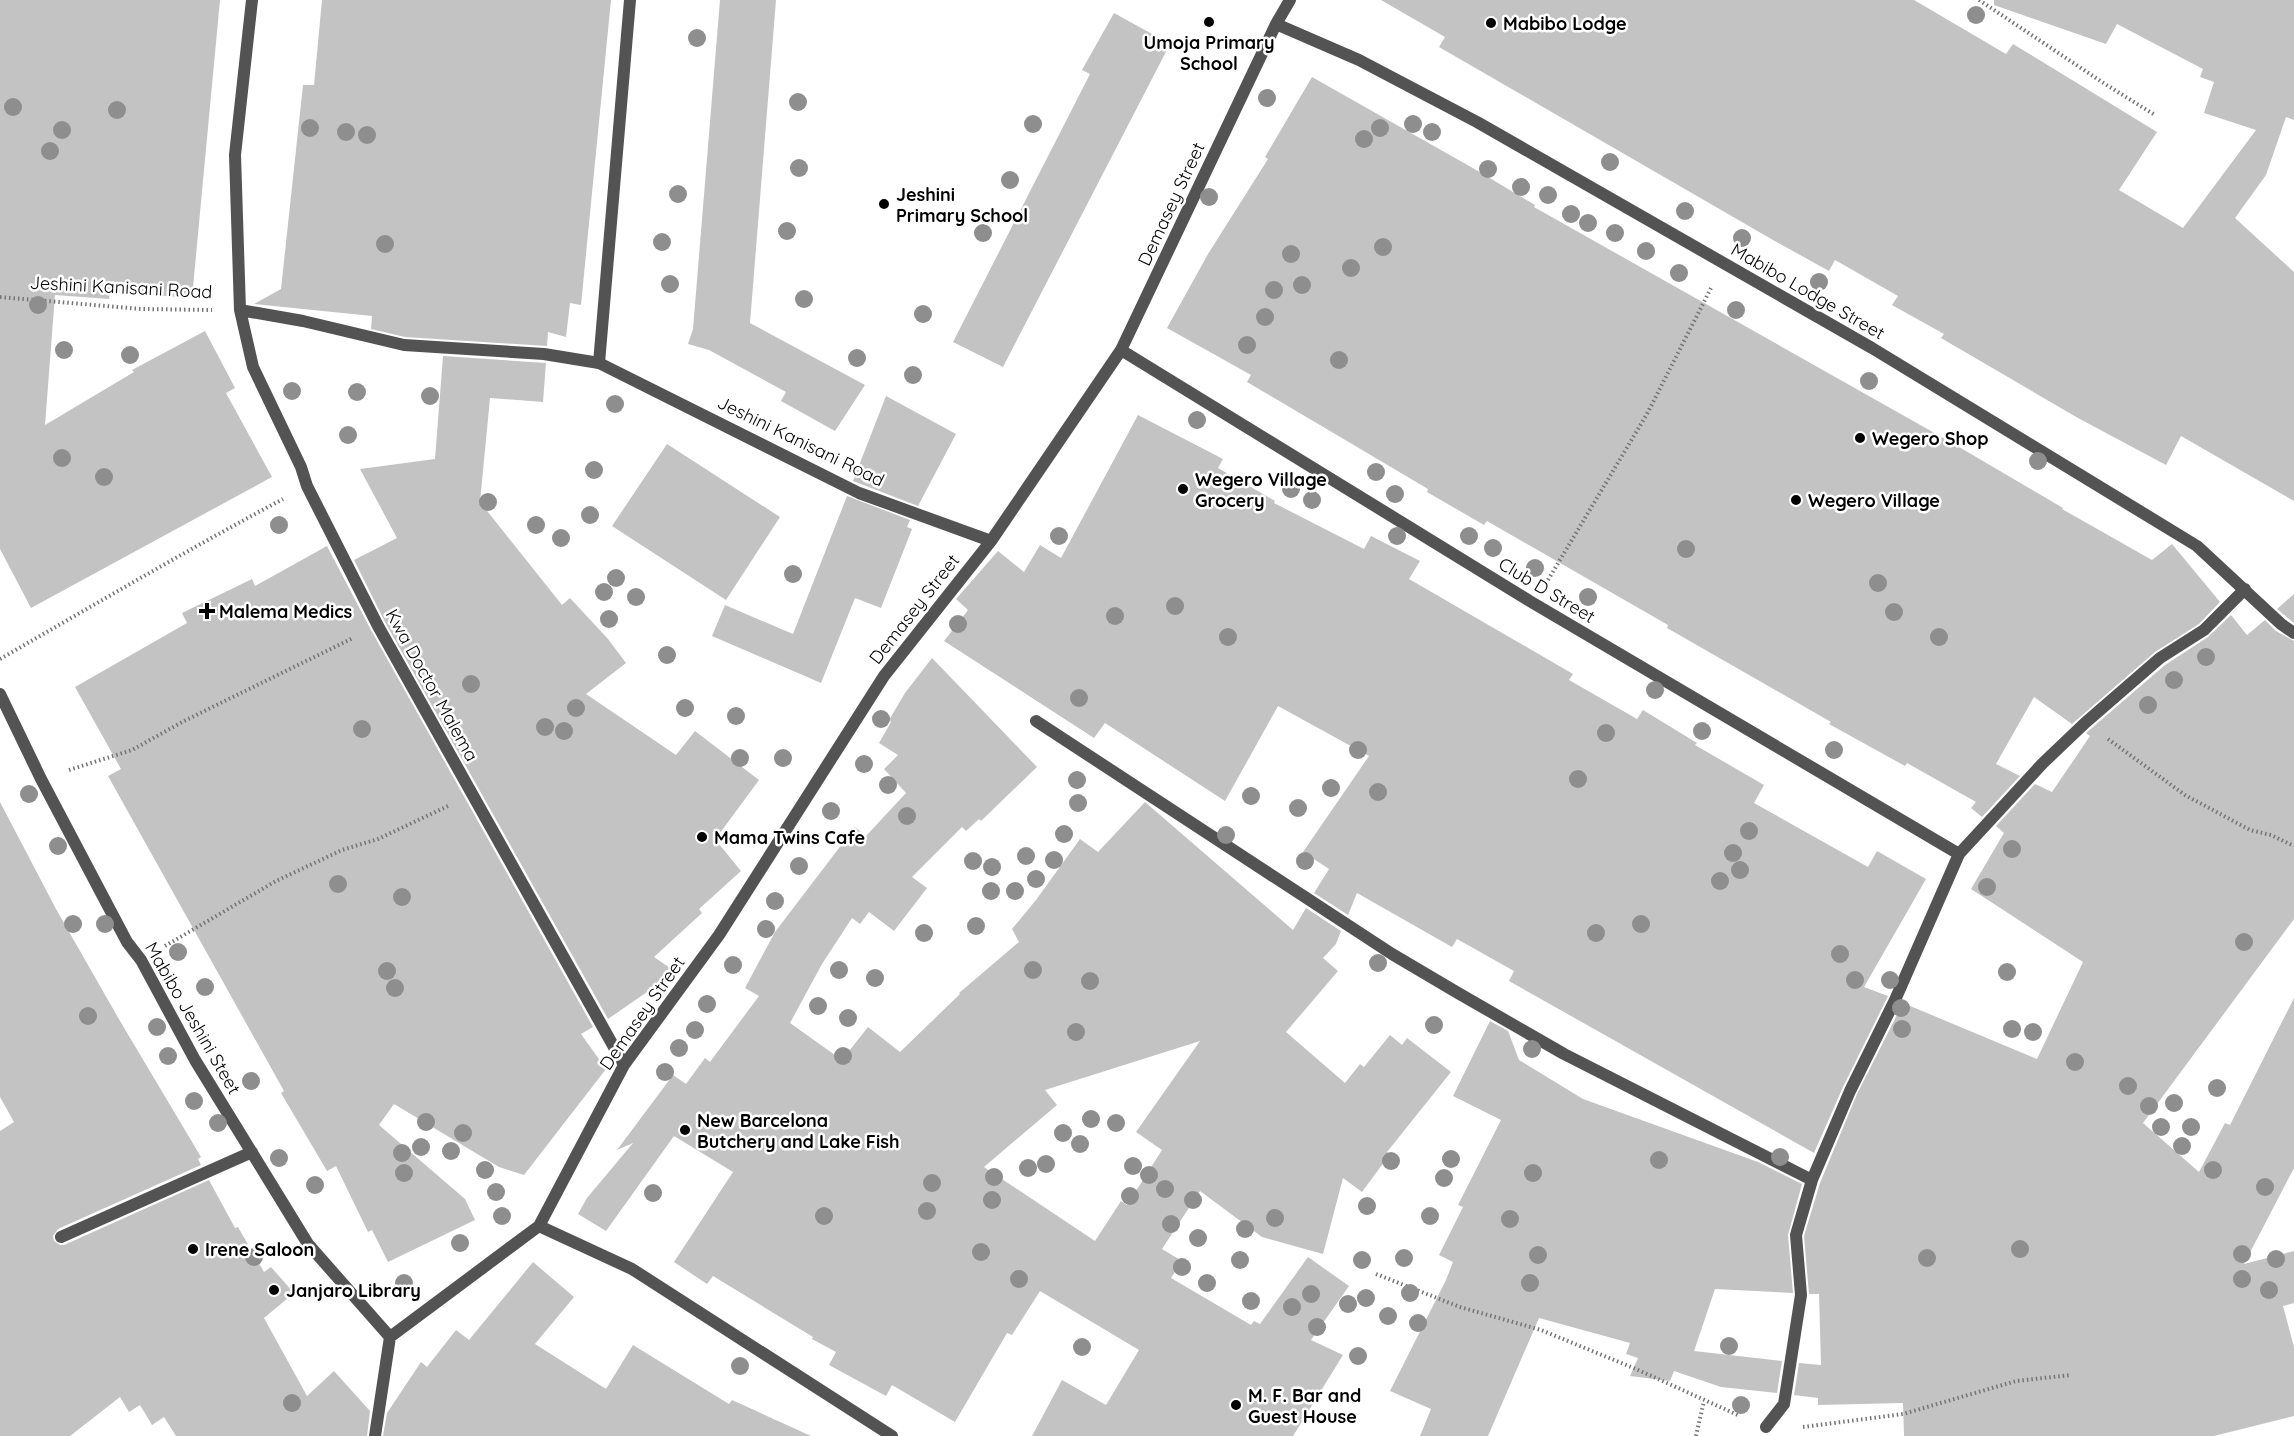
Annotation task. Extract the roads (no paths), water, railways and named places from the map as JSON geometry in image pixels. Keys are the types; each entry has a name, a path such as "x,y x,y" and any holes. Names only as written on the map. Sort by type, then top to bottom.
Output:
{"street":[{"name":"Jeshini Kanisani Road","path":"252,0 236,155 240,310 303,321 404,345 544,354 599,363 859,493 991,540"},
{"path":"599,363 630,0"},
{"name":"Demasey Street","path":"390,1337 539,1226 624,1065 718,935 884,676 991,540 1121,350 1276,24 1290,0"},
{"name":"Mabibo Lodge Street","path":"1276,24 1359,60 1477,122 1872,348 2197,546 2281,624 2294,633"},
{"name":"Kwa Doctor Malema","path":"240,310 253,367 301,467 307,486 378,626 624,1065"},
{"name":"Club D Street","path":"1121,350 1533,603 1959,854"},
{"path":"1766,1427 1784,1404 1800,1295 1796,1235 1812,1180 1850,1090 1895,1000 1959,854 2043,763 2085,723 2160,658 2204,630 2245,589"},
{"name":"Mabibo Jeshini Steet","path":"0,694 41,779 128,942 141,960 195,1060 308,1244 390,1337"},
{"path":"1036,722 1392,954 1563,1054 1812,1180"},
{"path":"61,1237 252,1152"},
{"path":"539,1226 632,1269 892,1436"},
{"path":"375,1436 390,1337"}],"place":[{"name":"Umoja Primary School","path":"1209,22"},
{"name":"Mabibo Lodge","path":"1491,23"},
{"name":"Jeshini Primary School","path":"884,204"},
{"name":"Wegero Shop","path":"1860,438"},
{"name":"Wegero Village Grocery","path":"1183,489"},
{"name":"Wegero Village","path":"1796,500"},
{"name":"Malema Medics","path":"207,611"},
{"name":"Mama Twins Cafe","path":"702,837"},
{"name":"New Barcelona Butchery and Lake Fish","path":"685,1130"},
{"name":"Irene Saloon","path":"193,1249"},
{"name":"Janjaro Library","path":"274,1290"},
{"name":"M. F. Bar and Guest House","path":"1236,1405"}]}
